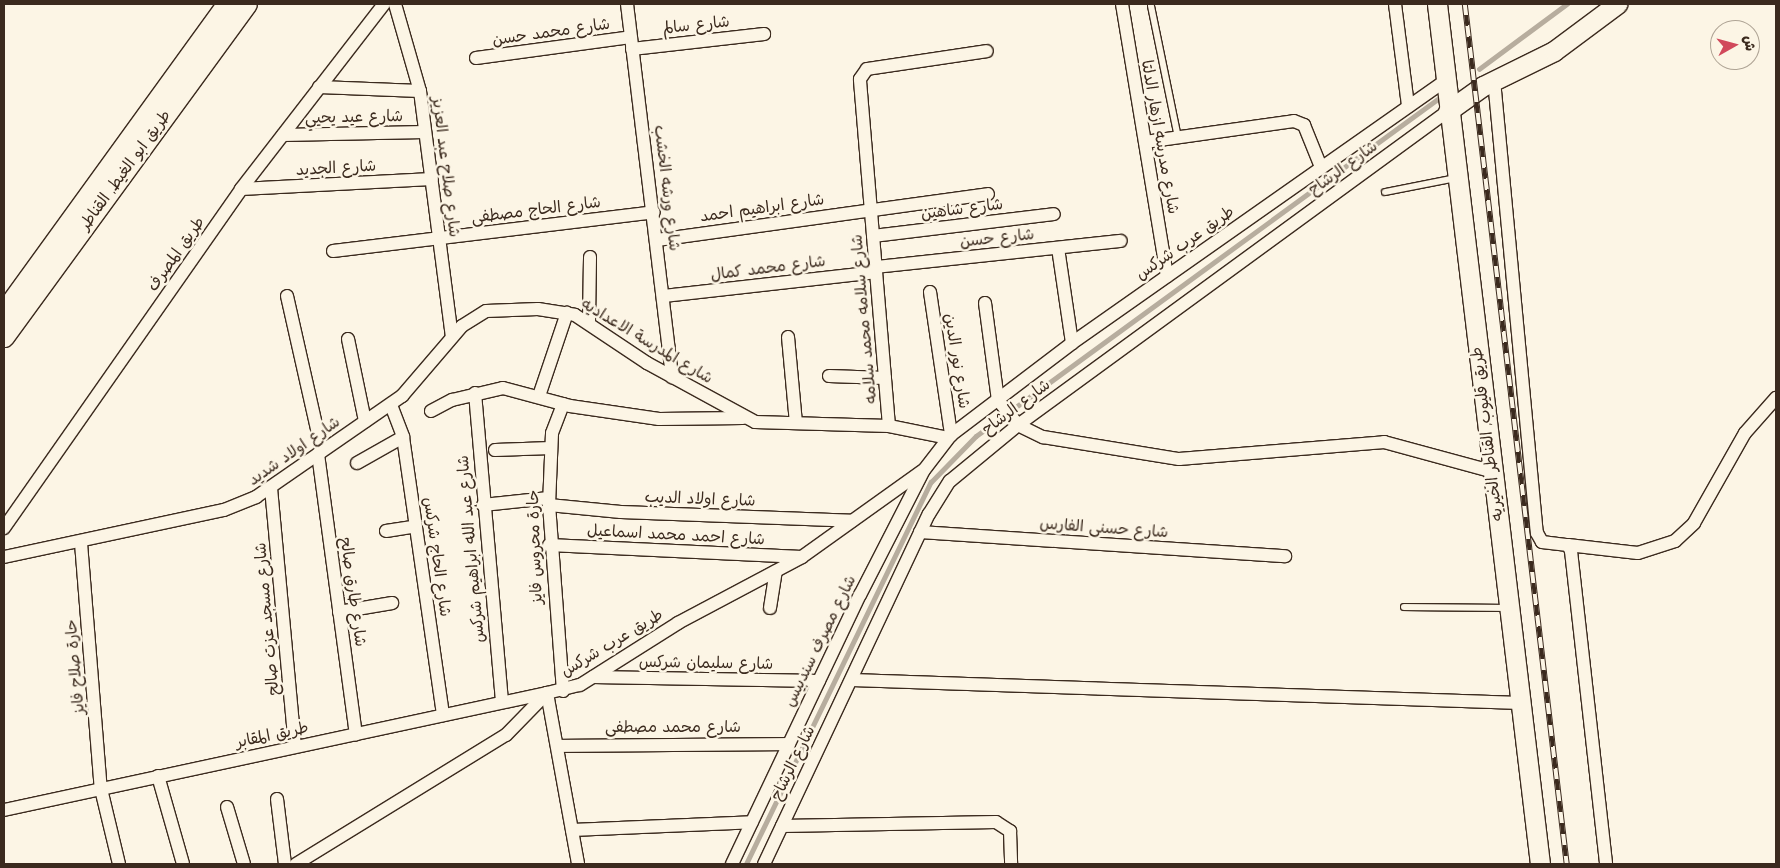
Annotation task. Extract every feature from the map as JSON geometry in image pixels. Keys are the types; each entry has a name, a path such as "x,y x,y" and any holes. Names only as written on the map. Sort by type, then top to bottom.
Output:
{"main road":[{"name":"طريق ابو الغيط, القناطر","path":"4,311 226,4"},
{"name":"طريق ابو الغيط, القناطر","path":"4,337 246,4"},
{"name":"طريق قليوب, القناطر الخيريه","path":"1437,4 1491,471 1540,864"},
{"path":"1448,111 1494,80 1554,51 1617,4"}],"street":[{"name":"طريق المصرف","path":"4,528 241,189 384,4"},
{"name":"شارع صلاح عبد العزيز","path":"395,4 420,91 452,337"},
{"name":"شارع ورشه الخشب","path":"626,4 654,212 672,377"},
{"name":"شارع مدرسه ازهار الدلتا","path":"1122,4 1167,276"},
{"path":"1395,4 1408,106"},
{"name":"شارع سالم","path":"632,43 764,34"},
{"name":"شارع محمد حسن","path":"476,58 632,43"},
{"name":"شارع سلامه محمد سلامه","path":"889,426 860,79 867,68 987,51"},
{"name":"طريق عرب شركس","path":"950,436 1072,343 1445,80"},
{"path":"1494,80 1537,533 1542,542 1638,553 1675,541 1694,523 1745,432 1776,398"},
{"path":"319,87 420,91"},
{"name":"شارع الرشاح","path":"764,864 920,532 950,481 1018,425 1448,111"},
{"path":"1145,142 1297,121 1306,129 1321,167"},
{"name":"شارع عيد يحيي","path":"283,135 426,132"},
{"name":"شارع الجديد","path":"241,189 432,179"},
{"name":"شارع ابراهيم احمد","path":"657,240 988,194"},
{"name":"شارع الحاج مصطفى","path":"333,251 654,212"},
{"name":"شارع شاهين","path":"873,236 1054,214"},
{"name":"شارع حسن","path":"876,269 1121,241"},
{"path":"1058,248 1072,343"},
{"path":"589,322 590,258"},
{"name":"شارع محمد كمال","path":"663,296 876,269"},
{"name":"شارع نور الدين","path":"930,292 950,436"},
{"name":"شارع طارق صالح","path":"287,296 320,452 356,734"},
{"path":"985,303 998,400 1018,425 1043,437 1133,454 1227,458 1384,442 1491,471"},
{"name":"شارع المدرسة الاعداديه","path":"452,337 486,310 519,308 567,313 589,322 672,377 743,418 796,423 889,426 950,436"},
{"path":"539,396 567,313"},
{"name":"شارع اولاد شديد","path":"4,557 81,543 224,510 271,488 320,452 391,405 452,337"},
{"path":"788,337 796,423"},
{"path":"348,338 365,421"},
{"path":"829,376 885,378"},
{"path":"430,411 475,393 503,388 539,396 563,404 659,419 743,418"},
{"name":"شارع عبد الله ابراهيم شركس","path":"475,393 483,505 502,702"},
{"name":"حارة محروس فايز","path":"563,404 555,418 551,448 549,502 549,545 563,691"},
{"name":"شارع الحاج شركس","path":"391,405 403,437 443,715"},
{"name":"شارع مصرف سندبيس","path":"732,864 819,681 924,470 950,436"},
{"path":"357,463 403,437"},
{"path":"495,450 551,448"},
{"name":"طريق عرب شركس","path":"296,864 506,735 547,694 563,691 593,678 678,623 802,557 924,470"},
{"name":"شارع مسجد عزت صالح","path":"271,488 295,746"},
{"name":"شارع اولاد الديب","path":"483,505 549,502 852,521"},
{"path":"386,531 416,526"},
{"name":"شارع حسنى الفارس","path":"920,532 1285,556"},
{"name":"حارة صلاح فايز","path":"81,543 101,789 119,864"},
{"name":"شارع احمد محمد اسماعيل","path":"549,545 802,557"},
{"path":"1568,545 1606,864"},
{"path":"770,608 776,571"},
{"path":"339,612 392,603"},
{"name":"شارع سليمان شركس","path":"593,678 819,681"},
{"path":"852,680 1521,703"},
{"path":"547,694 578,864"},
{"name":"طريق المقابر","path":"4,810 295,746 547,694"},
{"name":"شارع محمد مصطفى","path":"557,746 790,744"},
{"path":"158,776 183,864"},
{"path":"277,799 285,864"},
{"path":"227,807 244,864"},
{"path":"572,830 752,822"},
{"path":"782,826 996,822 1010,832 1011,864"}],"lane":[{"path":"1151,6 1178,138"},
{"path":"1385,192 1457,178"},
{"path":"1404,606 1509,608"}],"waterway":[{"path":"1479,69 1567,4"},
{"path":"746,864 931,482 976,436 1442,96"}],"railway":[{"path":"1465,4 1567,864"}]}
